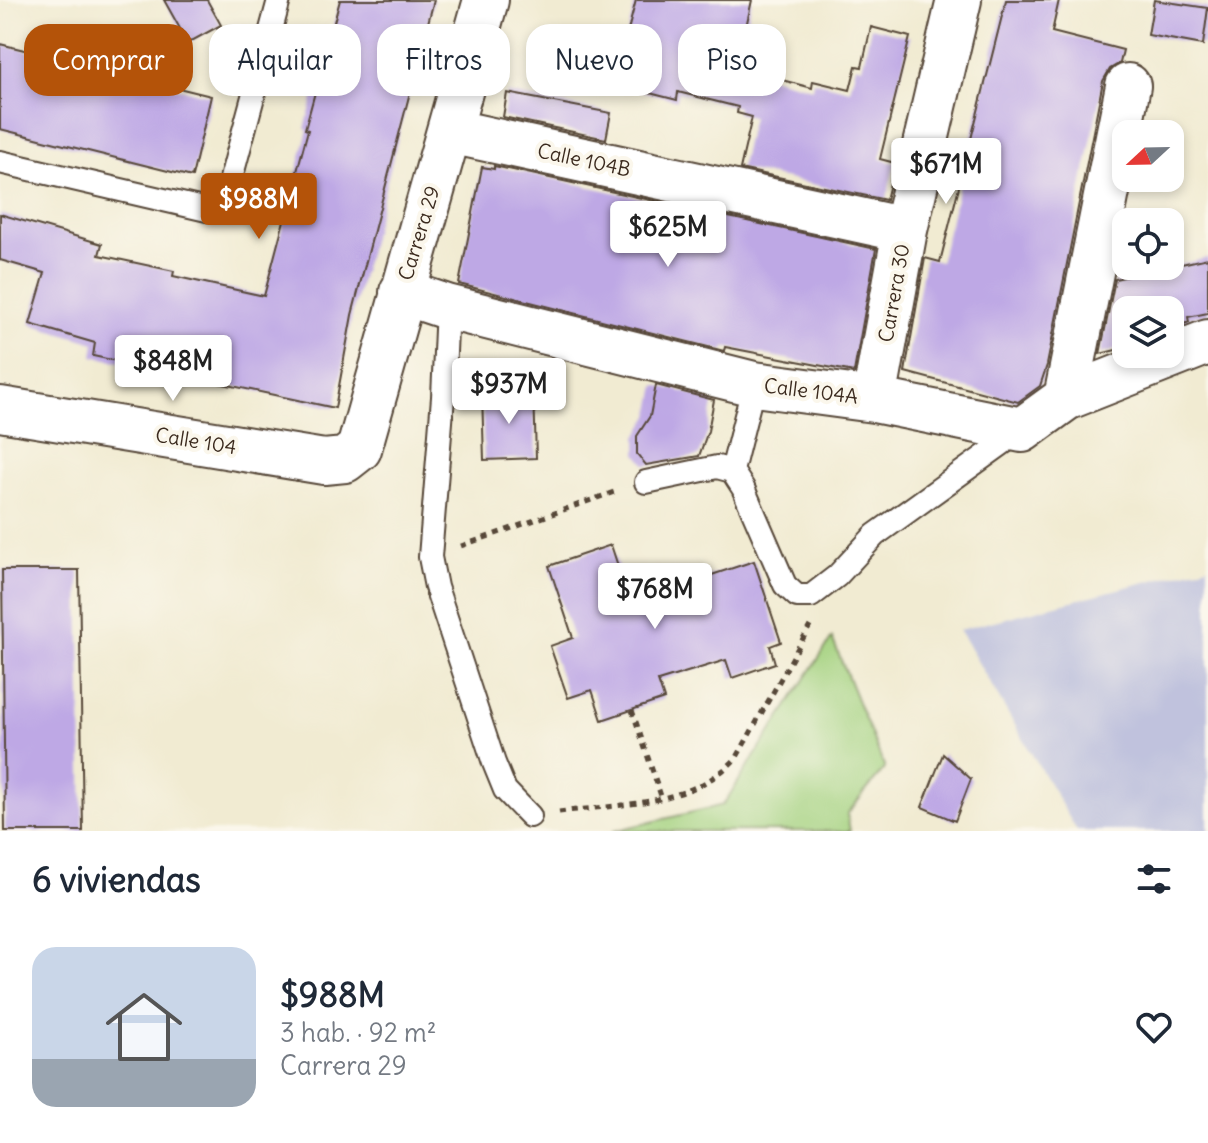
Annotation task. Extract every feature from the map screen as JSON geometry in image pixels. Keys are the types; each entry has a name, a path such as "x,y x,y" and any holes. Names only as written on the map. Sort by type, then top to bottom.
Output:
{"street":[{"name":"Carrera 29","path":"345,460 359,449 486,0"},
{"name":"Carrera 30","path":"874,400 905,230 959,0"},
{"path":"1066,398 1128,86"},
{"name":"Calle 104B","path":"450,131 905,230"},
{"name":"Calle 104A","path":"402,292 447,307 754,384 874,400 1022,430"},
{"path":"1022,430 1066,398 1208,342"},
{"name":"Calle 104","path":"0,409 324,462 345,460"}],"lane":[{"path":"0,162 207,210 225,201 279,0"},
{"path":"447,307 430,557 436,587 494,763 505,790 530,816"},
{"path":"732,471 754,384"},
{"path":"646,482 717,467 732,471 743,488 785,585 797,596 811,596 837,576 875,535 1022,430"}],"path":[{"path":"430,557 646,482"},
{"path":"530,816 662,799 702,785 723,772 737,757 837,576"},
{"path":"632,710 662,799"}],"shaded area":[{"path":"1208,566 1208,831 1077,831 959,630"}],"green space":[{"path":"832,638 885,768 847,814 850,831 613,831 723,805"}],"building":[{"path":"164,0 207,0 220,24 209,24 209,32 193,40 193,24 177,24"},
{"path":"340,0 434,0 428,24 377,24 377,96 409,96 352,315 335,408 93,356 95,343 30,324 45,273 0,260 0,214 102,244 99,255 174,271 173,276 264,296 308,130 305,129 314,96 361,96 361,24 333,24"},
{"path":"636,0 752,0 747,24 678,24 677,100 661,96 662,24 630,24"},
{"path":"1006,0 1059,0 1052,32 1123,50 1120,63 1110,69 1103,81 1047,365 1040,386 1018,402 905,372 925,258 940,262"},
{"path":"1154,0 1208,8 1203,45 1148,35"},
{"path":"871,27 910,37 880,159 895,163 886,200 740,169 752,117 737,113 738,107 694,96 786,96 786,81 812,88 813,81 850,90 856,66 862,67"},
{"path":"0,44 24,50 24,96 193,96 193,92 211,96 192,177 0,129"},
{"path":"510,94 611,113 606,139 503,117 506,96"},
{"path":"494,166 876,249 854,372 725,347 724,351 459,284 482,167 494,169"},
{"path":"1208,258 1208,313 1188,317 1189,322 1184,324 1184,296 1112,296 1112,351 1100,354 1115,280 1184,280 1184,263"},
{"path":"656,385 714,400 699,456 646,465 637,454 637,436 650,416"},
{"path":"534,391 536,458 484,460 482,393"},
{"path":"611,545 630,602 754,561 781,642 770,646 775,663 732,678 726,660 658,681 664,699 602,720 592,690 568,698 550,646 573,638 549,566"},
{"path":"2,570 79,570 83,831 5,831"},
{"path":"943,754 971,779 955,821 922,807"}]}
